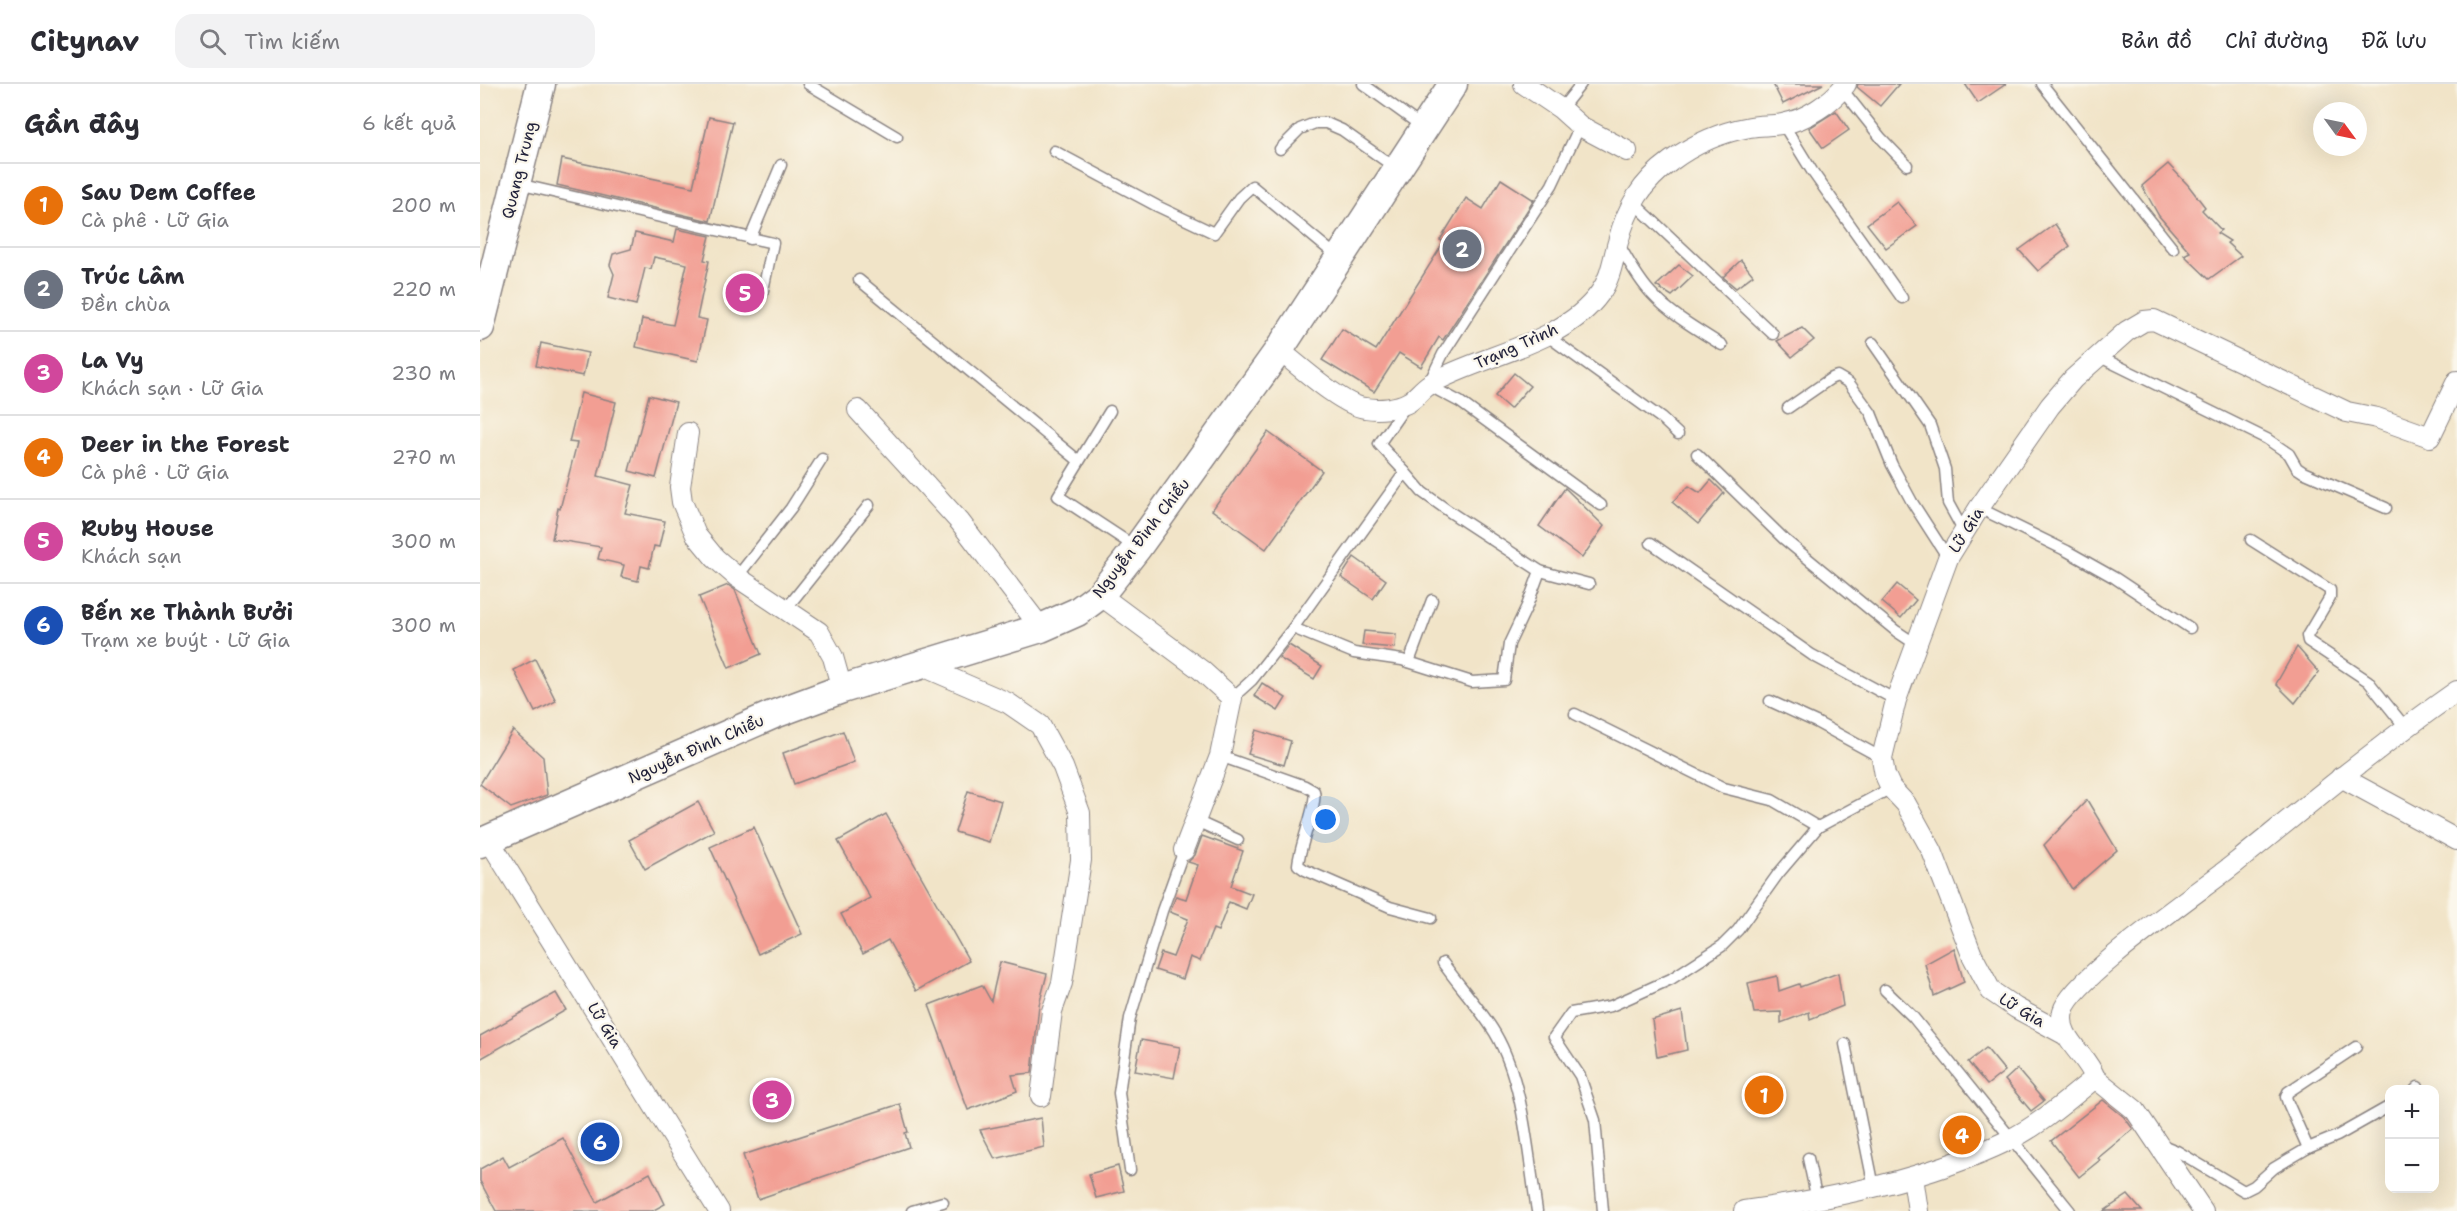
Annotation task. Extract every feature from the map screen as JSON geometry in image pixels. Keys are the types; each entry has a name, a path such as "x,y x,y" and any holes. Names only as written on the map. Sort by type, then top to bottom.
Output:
{"main road":[{"name":"Quang Trung","path":"481,315 541,84"},
{"name":"Nguyễn Đình Chiểu","path":"483,838 772,715 842,689 1041,628 1077,612 1100,596 1279,350 1453,84"}],"street":[{"path":"1524,84 1561,109 1580,126 1627,151"},
{"name":"Trạng Trình","path":"1279,350 1335,393 1361,408 1383,409 1409,402 1428,385 1546,335 1590,306 1601,292 1607,279 1632,201 1648,179 1679,156 1708,140 1750,127 1783,124 1805,116 1825,104 1844,86"},
{"name":"Lữ Gia","path":"2095,1078 2091,1066 2064,1034 2016,1008 1991,991 1972,956 1932,851 1906,804 1891,788 1885,775 1882,758 1896,700 1948,558 1979,508 2050,406 2073,379 2098,356 2127,331 2144,321 2154,320 2347,412 2377,418 2430,437 2457,381"},
{"path":"858,410 960,522 1041,628"},
{"path":"688,433 680,487 682,502 696,535 715,558 737,577 819,632 833,657 842,689"},
{"path":"1100,596 1201,670 1232,698 1220,756 1184,850"},
{"path":"920,665 1008,703 1040,725 1063,767 1080,813 1081,860 1062,983 1052,1011 1041,1096"},
{"name":"Lữ Gia","path":"2064,1034 2061,1019 2068,1000 2096,971 2405,727 2457,691"},
{"path":"2341,777 2457,840"},
{"name":"Lữ Gia","path":"483,838 719,1211"},
{"path":"1744,1211 1817,1200 1914,1177 2011,1139 2095,1078 2135,1110 2203,1211"},
{"path":"1914,1177 1918,1211"}],"lane":[{"path":"808,84 897,137"},
{"path":"1363,84 1425,128"},
{"path":"1561,109 1581,84"},
{"path":"2042,84 2173,249"},
{"path":"1844,86 1881,138 1907,165"},
{"path":"1280,149 1300,129 1316,123 1326,123 1342,130 1397,170"},
{"path":"1783,124 1812,171 1902,298"},
{"path":"1580,126 1551,185 1443,354 1428,385 1460,402 1601,505"},
{"path":"1054,151 1156,206 1214,233 1239,198 1252,186 1339,258"},
{"path":"750,238 781,165"},
{"path":"516,183 773,243 762,295"},
{"path":"1632,201 1773,334"},
{"path":"1617,242 1641,282 1652,295 1689,324 1722,345"},
{"path":"860,280 1079,461"},
{"path":"1546,335 1660,418 1678,434"},
{"path":"1873,343 1930,424 1944,469 1948,503 1964,532"},
{"path":"2098,356 2266,439 2289,454 2297,468 2303,472 2386,508"},
{"path":"1788,408 1837,376 1849,382 1871,412 1892,465 1911,502 1948,558"},
{"path":"1409,402 1379,444 1422,492 1539,571 1589,584"},
{"path":"1110,411 1058,496 1137,548"},
{"path":"1697,454 1784,538 1896,632 1917,645"},
{"path":"737,577 791,508 822,459"},
{"path":"1232,698 1252,680 1293,628 1405,472"},
{"path":"786,609 868,505"},
{"path":"1979,508 2077,556 2115,578 2190,628"},
{"path":"2251,540 2330,590 2330,597 2307,636 2308,641 2368,681 2405,727"},
{"path":"1652,543 1812,655 1896,700"},
{"path":"1293,628 1354,653 1409,662 1472,682 1504,681 1509,644 1527,606 1539,571"},
{"path":"1409,662 1432,600"},
{"path":"1770,701 1816,722 1882,758"},
{"path":"1575,714 1724,788 1772,800 1818,827"},
{"path":"1220,756 1314,791 1315,801 1299,854 1298,865 1390,907 1431,918"},
{"path":"1603,1211 1596,1120 1580,1077 1554,1037 1571,1013 1611,1006 1671,979 1722,946 1738,930 1784,867 1818,827 1891,788"},
{"path":"1194,820 1238,840"},
{"path":"1130,1170 1119,1094 1130,1018 1162,911 1184,850"},
{"path":"1443,963 1478,1006 1496,1034 1507,1058 1515,1080 1538,1211"},
{"path":"1885,990 1913,1017 2070,1211"},
{"path":"1845,1044 1874,1187"},
{"path":"2308,1148 2288,1103 2286,1097 2288,1092 2356,1047"},
{"path":"2157,1142 2177,1151 2244,1191 2254,1186 2274,1168 2308,1148 2337,1136 2385,1109"},
{"path":"1808,1158 1817,1200"},
{"path":"912,1211 943,1202"}],"building":[{"path":"1773,84 1823,84 1783,104"},
{"path":"1858,84 1899,84 1880,106 1857,87"},
{"path":"1965,84 2006,84 1978,103"},
{"path":"1836,111 1849,130 1823,148 1809,128"},
{"path":"709,117 733,122 710,221 557,185 562,159 693,187"},
{"path":"2168,164 2205,207 2202,210 2221,230 2217,233 2230,241 2227,243 2241,256 2209,279 2184,255 2190,252 2159,216 2142,186"},
{"path":"1501,179 1534,200 1443,340 1439,337 1421,367 1399,353 1374,392 1322,360 1342,329 1376,350 1444,242 1440,240 1466,198 1483,209"},
{"path":"1897,202 1917,226 1886,248 1867,224"},
{"path":"2055,224 2070,246 2038,271 2019,250"},
{"path":"677,229 710,236 704,260 709,261 697,318 707,320 698,361 636,347 642,319 673,325 687,264 654,257 651,269 645,268 636,305 608,298 614,274 610,265 613,254 631,249 635,233 674,242"},
{"path":"1741,260 1753,275 1736,288 1723,277"},
{"path":"1679,265 1693,276 1672,296 1656,286"},
{"path":"1802,328 1814,340 1792,357 1777,341"},
{"path":"541,343 588,353 583,376 536,366"},
{"path":"1514,373 1530,386 1510,409 1495,396"},
{"path":"581,393 616,402 598,476 633,485 625,513 665,521 659,547 654,546 649,568 641,566 638,581 621,577 624,565 598,559 601,547 552,539 558,508 560,509 577,443 569,442"},
{"path":"649,395 676,402 656,478 629,471"},
{"path":"1268,432 1322,471 1266,549 1212,510"},
{"path":"1711,480 1724,493 1698,524 1672,502 1689,486 1700,493"},
{"path":"1565,488 1604,526 1582,558 1539,526"},
{"path":"1354,557 1386,580 1373,599 1341,577"},
{"path":"1897,584 1916,600 1901,618 1882,602"},
{"path":"728,585 735,590 761,654 729,668 699,597"},
{"path":"1364,631 1396,634 1395,648 1362,645"},
{"path":"1289,645 1322,666 1314,679 1279,658"},
{"path":"2297,647 2319,672 2295,703 2276,684"},
{"path":"535,659 556,701 535,712 514,670"},
{"path":"1262,683 1286,698 1278,711 1254,696"},
{"path":"513,730 543,757 547,795 511,808 480,784"},
{"path":"1256,730 1291,741 1284,765 1248,754"},
{"path":"843,731 854,762 794,784 783,753"},
{"path":"968,791 1001,801 989,842 955,832"},
{"path":"2087,800 2117,850 2072,889 2044,845"},
{"path":"698,802 714,831 645,869 629,840"},
{"path":"886,814 969,961 916,991 888,940 863,954 841,914 870,898 838,841"},
{"path":"754,827 802,934 758,954 710,847"},
{"path":"1202,836 1243,851 1231,886 1252,894 1246,909 1229,902 1218,931 1213,929 1200,961 1190,957 1183,979 1155,970 1161,953 1173,957 1188,919 1170,912 1176,896 1186,899 1198,865 1188,862 1195,855"},
{"path":"1954,948 1964,982 1934,996 1925,964"},
{"path":"1000,962 1047,974 1039,1005 1032,1073 1012,1075 1017,1091 968,1110 929,1005 982,985 991,1001"},
{"path":"1838,973 1843,1006 1810,1019 1809,1012 1781,1023 1781,1012 1754,1013 1748,983 1777,976 1779,991 1799,984 1800,987"},
{"path":"556,993 566,1010 480,1059 480,1036"},
{"path":"1682,1011 1687,1050 1657,1057 1652,1020"},
{"path":"1141,1040 1180,1047 1174,1078 1135,1071"},
{"path":"1986,1048 2005,1071 1987,1085 1968,1062"},
{"path":"2017,1069 2044,1101 2031,1111 2005,1080"},
{"path":"2103,1100 2124,1117 2133,1129 2079,1177 2051,1141"},
{"path":"900,1104 908,1132 905,1133 909,1147 758,1199 743,1155"},
{"path":"1041,1118 1044,1147 995,1159 980,1130"},
{"path":"1972,1121 1980,1138 1951,1149 1944,1133"},
{"path":"563,1138 597,1202 650,1173 665,1204 652,1211 496,1211 480,1181 480,1169 503,1156 509,1167"},
{"path":"1118,1166 1124,1191 1096,1198 1089,1174"},
{"path":"2128,1195 2142,1211 2104,1211"}],"place":[{"name":"Trúc Lâm","path":"1462,249"},
{"name":"Ruby House","path":"745,293"},
{"name":"Sau Dem Coffee","path":"1764,1095"},
{"name":"La Vy","path":"772,1100"},
{"name":"Deer in the Forest","path":"1962,1135"},
{"name":"Bến xe Thành Bưởi","path":"600,1142"}]}
